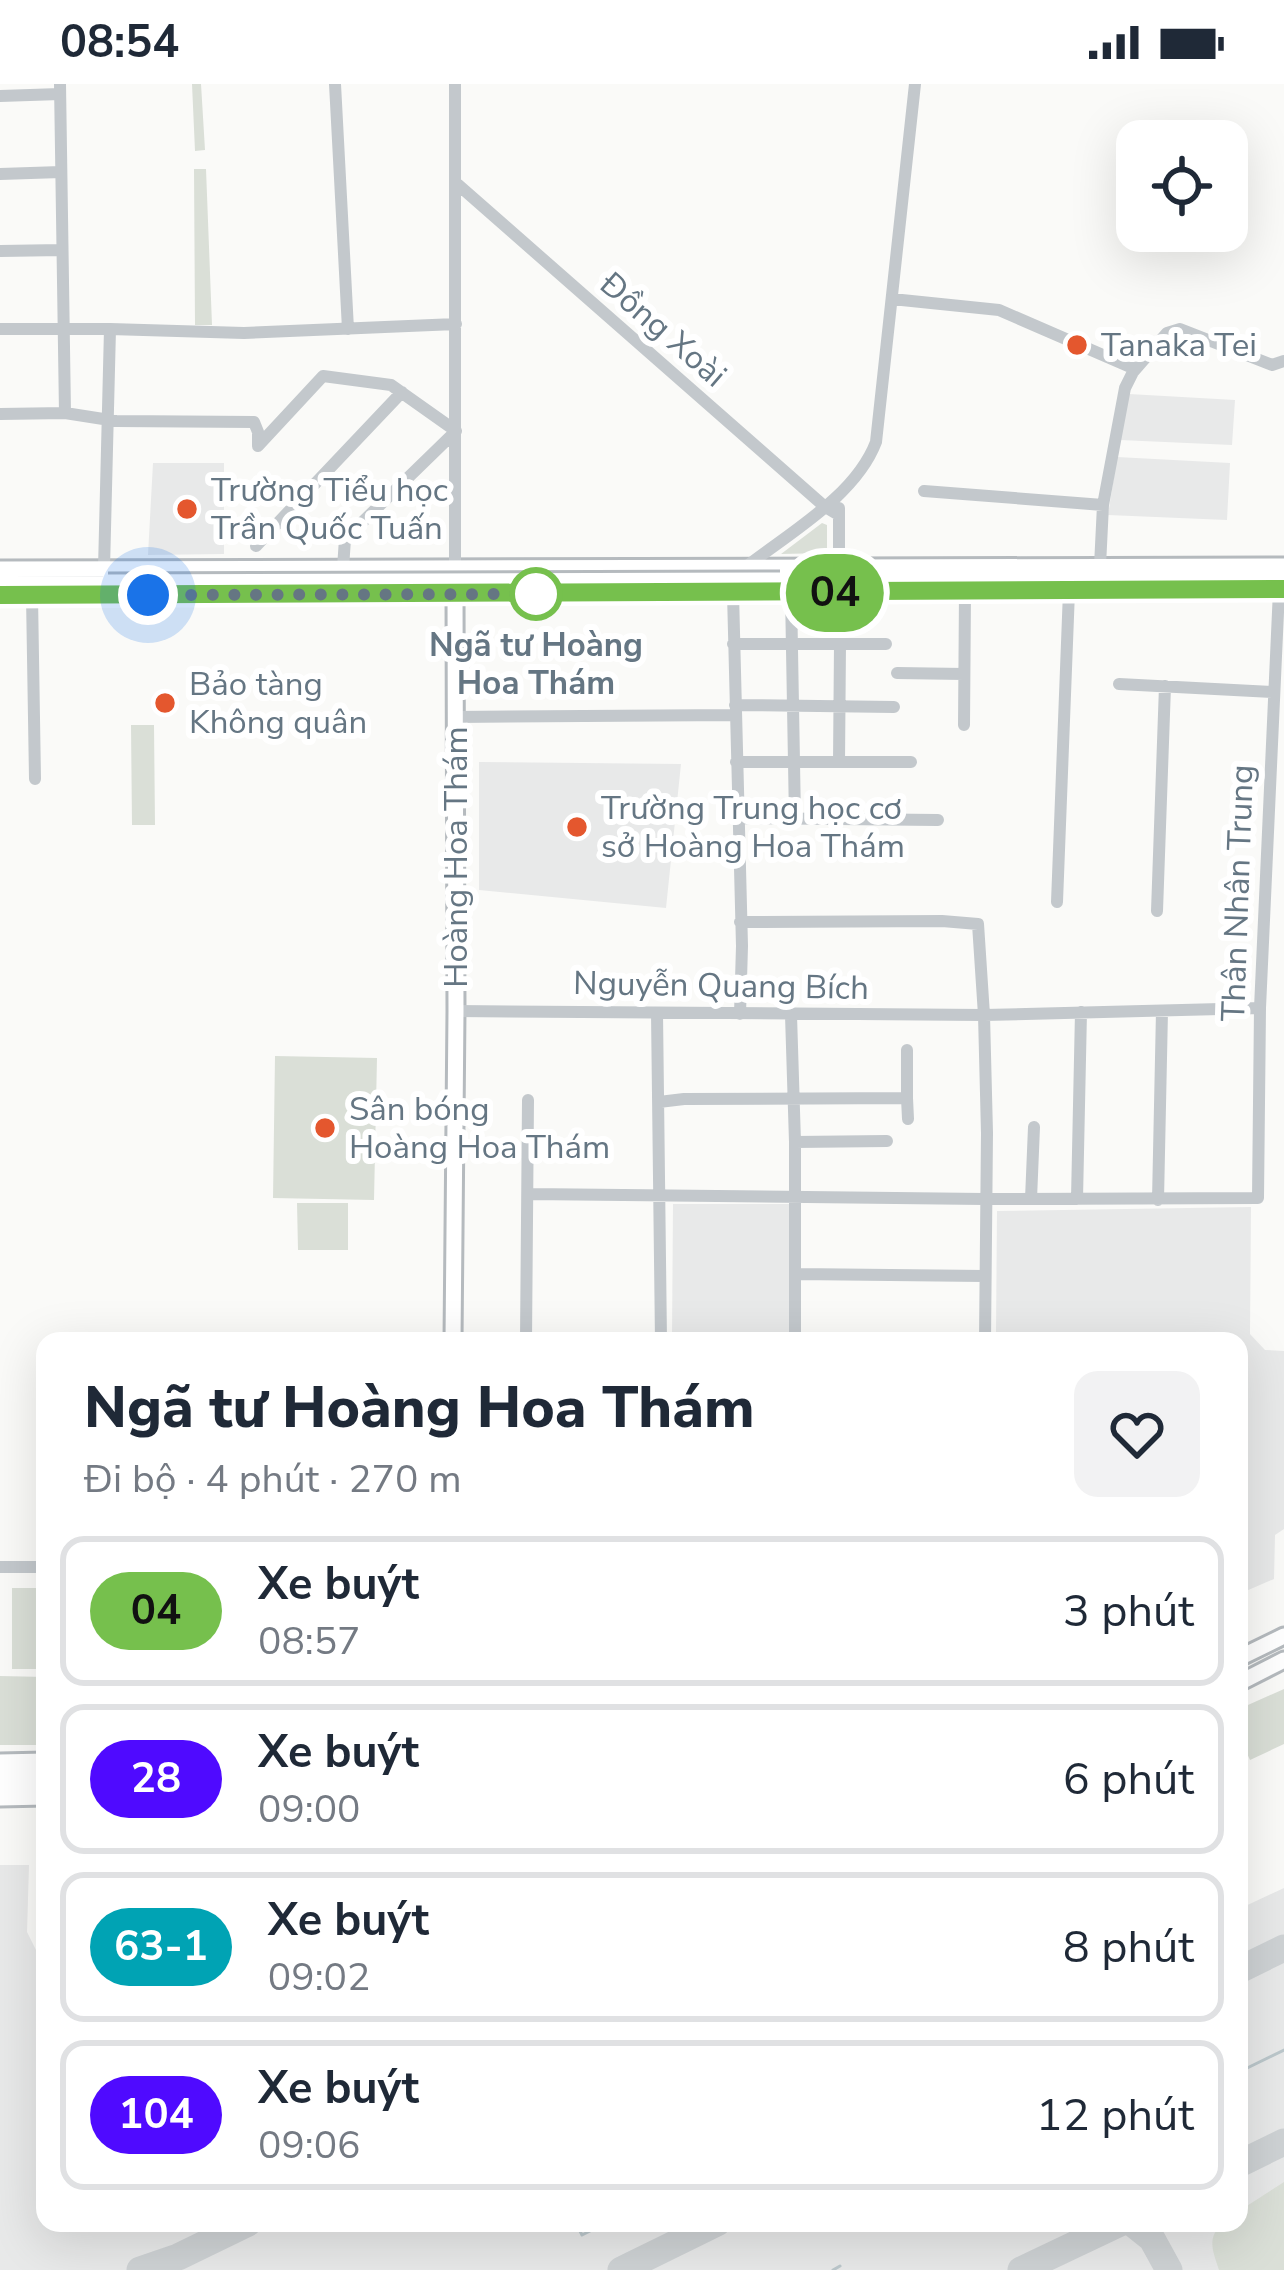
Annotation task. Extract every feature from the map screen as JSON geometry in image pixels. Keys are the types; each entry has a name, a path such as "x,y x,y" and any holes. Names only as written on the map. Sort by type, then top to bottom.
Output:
{"main road":[{"path":"0,582 343,568 1284,566"},
{"name":"Hoàng Hoa Thám","path":"453,1332 455,567"},
{"path":"526,567 526,594"},
{"path":"386,568 387,594"},
{"path":"0,569 106,576 786,586 1282,586"},
{"path":"0,595 733,593 786,586 965,592 1282,586"},
{"path":"1248,1654 1284,1636"},
{"path":"1248,1678 1284,1660"},
{"path":"0,1762 36,1761"},
{"path":"0,1774 36,1773"},
{"path":"0,1785 36,1784"},
{"path":"0,1798 36,1797"}],"street":[{"path":"335,84 348,329"},
{"name":"Hoàng Hoa Thám","path":"455,84 455,567"},
{"path":"747,566 838,495 862,469 876,442 915,84"},
{"path":"0,96 60,89 64,413"},
{"path":"0,174 61,172"},
{"name":"Đồng Xoài","path":"454,182 839,515"},
{"path":"0,251 62,250"},
{"path":"892,299 996,309 1135,369"},
{"path":"0,329 244,333 456,324"},
{"path":"106,576 110,328"},
{"path":"1100,566 1103,505 1122,395 1135,369 1168,332 1177,328 1273,365 1284,361"},
{"path":"0,414 254,422 258,446 323,376 387,384 456,431 345,539 343,568"},
{"path":"256,546 402,392"},
{"path":"924,491 1103,505"},
{"path":"838,495 839,566"},
{"path":"786,586 792,644 795,819"},
{"name":"Thân Nhân Trung","path":"1158,1200 1258,1198 1260,1008 1282,586"},
{"path":"1057,902 1069,591"},
{"path":"964,725 965,592"},
{"path":"733,593 740,1015"},
{"path":"32,596 35,779"},
{"path":"733,644 886,644"},
{"path":"839,762 840,644"},
{"path":"897,673 964,674"},
{"path":"1119,684 1273,692"},
{"path":"1157,911 1165,686"},
{"path":"455,717 894,706"},
{"path":"736,762 911,762"},
{"path":"738,818 938,820"},
{"path":"740,922 978,924 987,1133 986,1332"},
{"path":"1264,932 1280,935"},
{"name":"Nguyễn Quang Bích","path":"456,1011 984,1015 1260,1008"},
{"path":"529,1194 1158,1200 1162,1011"},
{"path":"1077,1199 1081,1012"},
{"path":"657,1013 661,1332"},
{"path":"791,1015 795,1332"},
{"path":"908,1050 908,1119"},
{"path":"659,1102 908,1098"},
{"path":"526,1332 528,1100"},
{"path":"1031,1199 1034,1127"},
{"path":"795,1142 887,1141"},
{"path":"796,1274 984,1276"},
{"path":"0,1567 36,1567"}],"shaded area":[{"path":"192,84 201,84 205,150 195,151"},
{"path":"194,169 206,169 212,325 195,325"},
{"path":"1129,394 1235,400 1232,445 1120,440"},
{"path":"1117,457 1230,463 1227,520 1108,515"},
{"name":"Trường Tiểu học Trần Quốc Tuấn","path":"153,463 224,463 224,554 148,555"},
{"path":"822,523 827,525 827,553 781,554"},
{"path":"131,725 154,725 155,825 132,825"},
{"name":"Trường Trung học cơ sở Hoàng Hoa Thám","path":"479,762 681,764 666,908 479,890"},
{"name":"Sân bóng Hoàng Hoa Thám","path":"275,1056 377,1058 374,1200 273,1198"},
{"path":"297,1203 348,1203 348,1250 298,1250"},
{"path":"673,1204 793,1204 792,1332 672,1332"},
{"path":"1251,1207 1250,1334 1265,1350 1284,1351 1284,1529 1275,1535 1274,1579 1248,1590 1248,1332 996,1332 997,1211"},
{"path":"12,1588 36,1588 36,1669 12,1669"},
{"path":"0,1676 36,1677 36,1745 0,1745"},
{"path":"1284,1689 1284,1744 1250,1760 1248,1756 1248,1705"},
{"path":"0,1865 29,1865 27,1932 36,1950 36,2232 1248,2232 1248,1905 1284,1888 1284,2270 0,2270"},
{"path":"1284,2182 1284,2270 1219,2270 1214,2234 1248,2232 1248,2205"}],"waterway":[{"path":"1248,2068 1284,2050"},
{"path":"580,2232 588,2232"},
{"path":"833,2270 840,2266"}],"taxiway":[{"path":"1248,1966 1284,1948"},
{"path":"1248,2160 1284,2142"},
{"path":"140,2270 229,2232"},
{"path":"621,2270 699,2232"},
{"path":"1021,2270 1101,2232"},
{"path":"1143,2232 1169,2270"}],"bus line":[{"name":"04","path":"0,595 1284,589"}],"place":[{"name":"Tanaka Tei","path":"1077,345"},
{"name":"Trường Tiểu học Trần Quốc Tuấn","path":"187,509"},
{"name":"Ngã tư Hoàng Hoa Thám","path":"536,594"},
{"name":"Bảo tàng Không quân","path":"165,703"},
{"name":"Trường Trung học cơ sở Hoàng Hoa Thám","path":"577,827"},
{"name":"Sân bóng Hoàng Hoa Thám","path":"325,1128"}],"route":[{"path":"148,595 536,594"}]}
